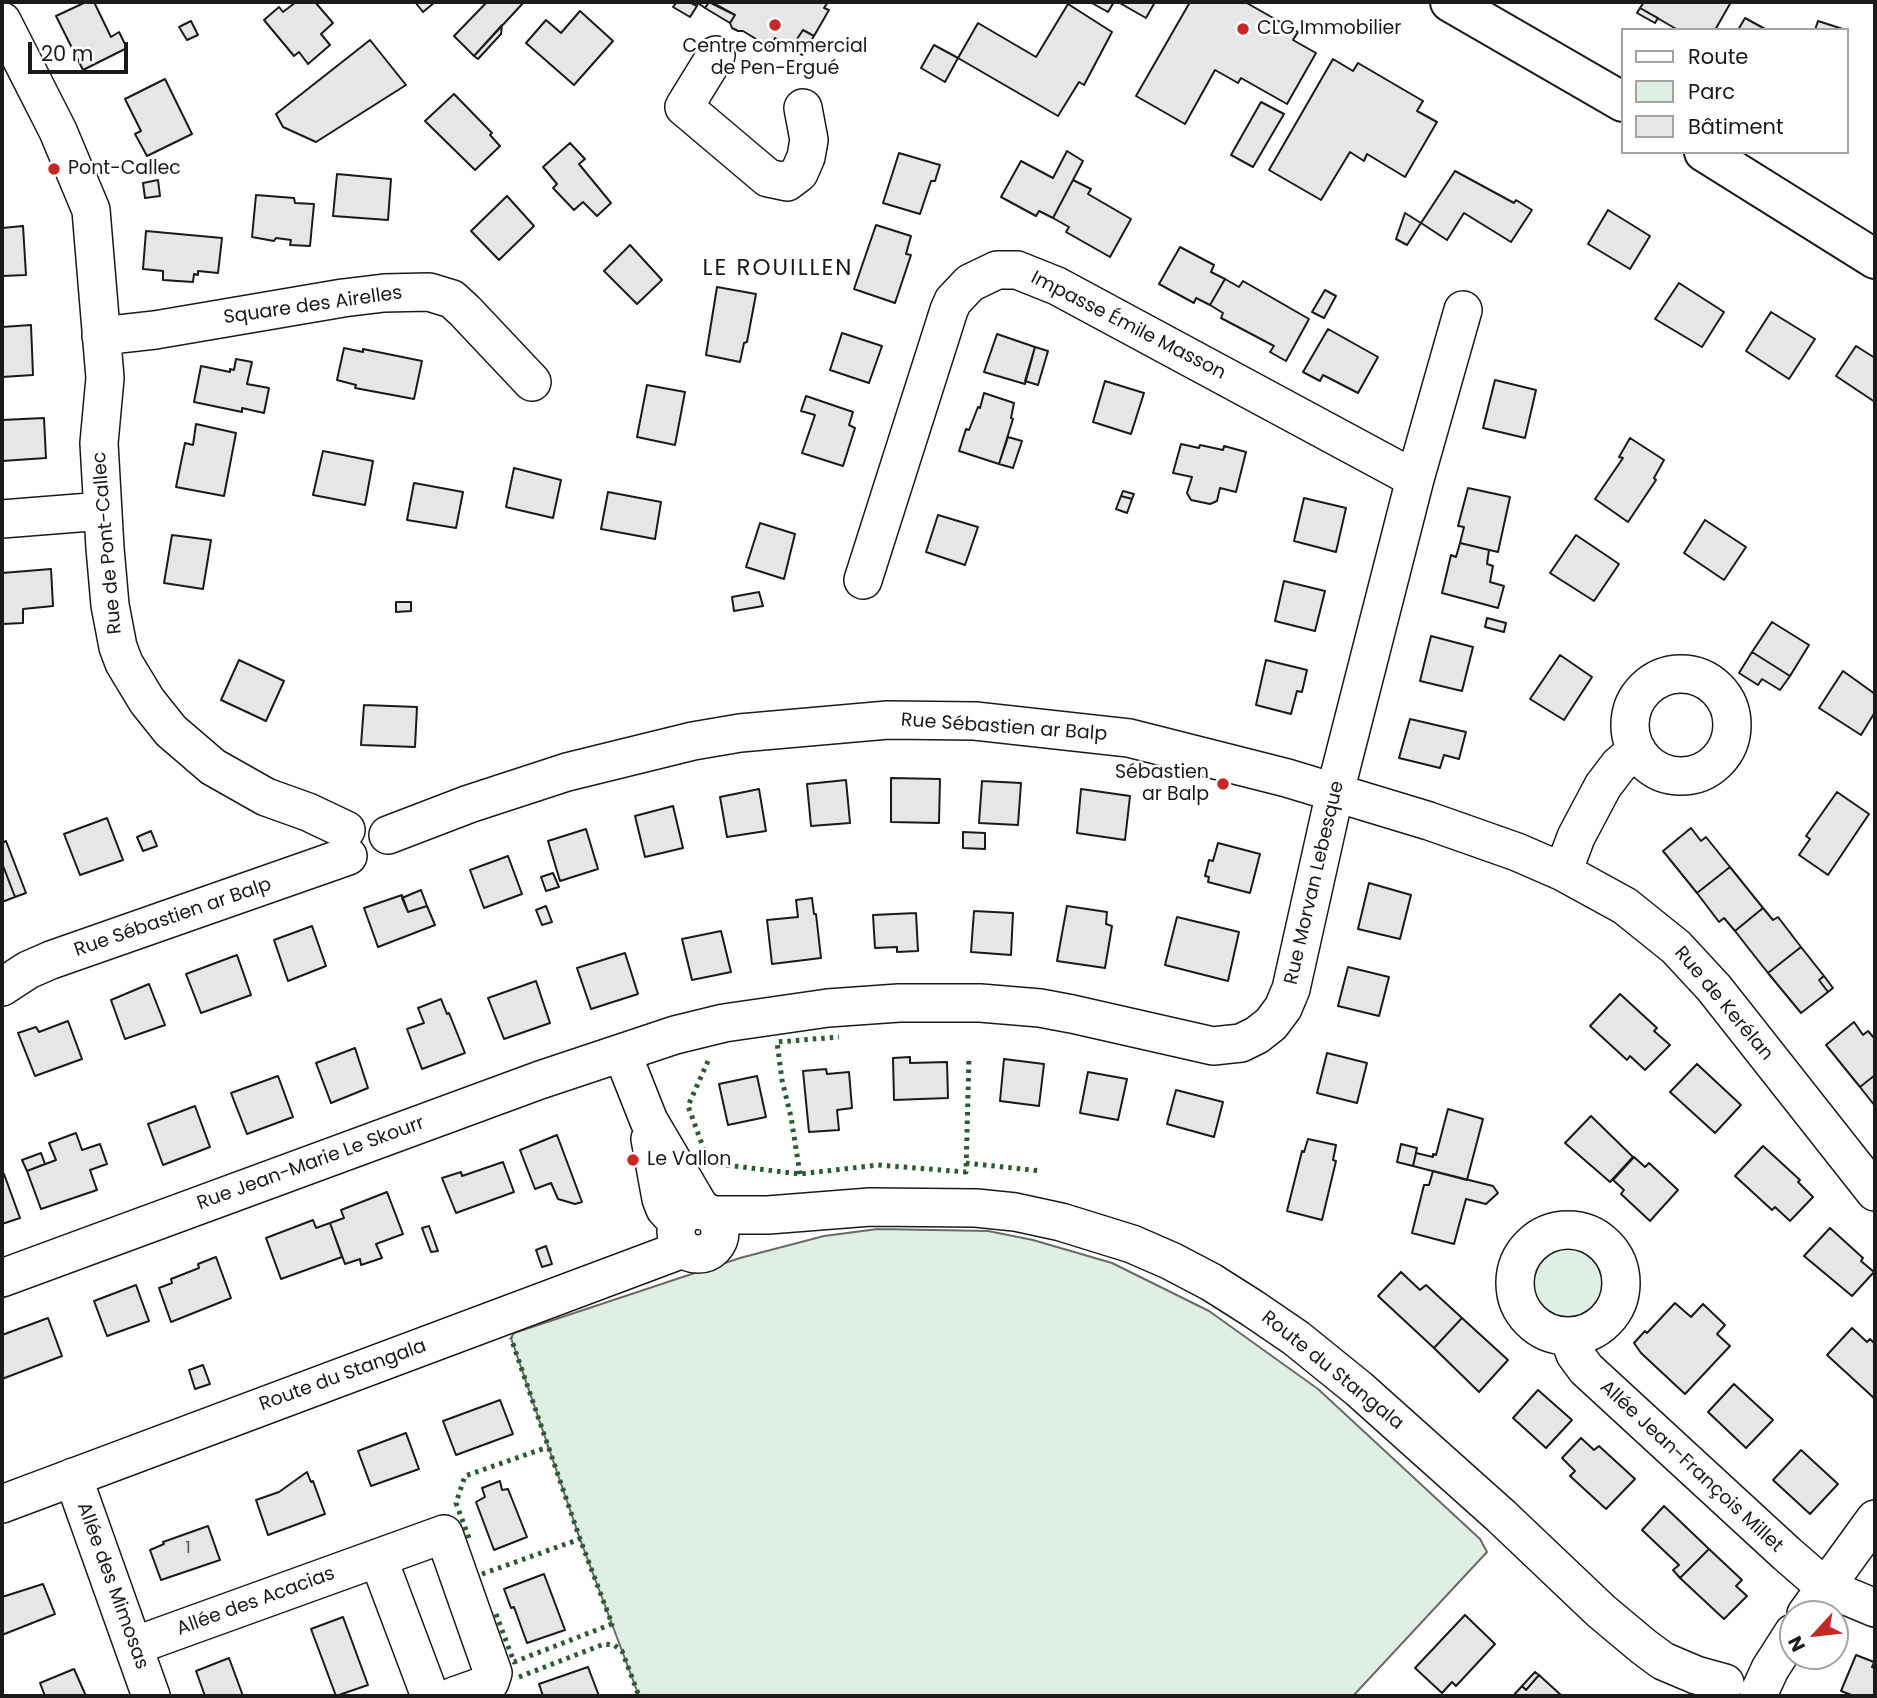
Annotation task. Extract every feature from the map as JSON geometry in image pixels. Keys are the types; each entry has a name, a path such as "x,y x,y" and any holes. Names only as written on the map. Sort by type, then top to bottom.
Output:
{"main road":[{"path":"1450,2 1622,101"},
{"path":"1707,154 1875,258"}],"street":[{"name":"Rue de Pont-Callec","path":"2,20 81,181 91,210 105,378 99,443 103,511 110,605 118,647 134,682 185,745 212,767 266,797 309,812 347,843"},
{"path":"716,55 684,107 768,178 788,182 799,173 809,140 803,108"},
{"name":"Impasse Émile Masson","path":"863,580 949,310 953,301 970,283 997,270 1017,270 1057,286 1415,479"},
{"name":"Square des Airelles","path":"101,336 155,330 343,298 383,293 429,292 443,295 465,310 532,382"},
{"name":"Rue Morvan Lebesque","path":"622,1053 675,1035 741,1020 828,1008 932,1002 1007,1004 1040,1008 1213,1046 1241,1043 1271,1024 1287,998 1335,792 1415,479 1463,310"},
{"path":"2,519 103,511"},
{"name":"Rue Sébastien ar Balp","path":"2,987 28,970 51,960 347,843 358,863 373,864 385,855 389,845 388,835 469,804 567,772 644,752 740,733 888,720 975,721 1129,737 1335,792"},
{"path":"1563,872 1576,837 1603,786 1619,765 1637,750"},
{"name":"Rue de Kerélan","path":"1335,792 1470,835 1563,872 1625,906 1676,947 1714,988 1875,1192"},
{"path":"622,1053 695,1228"},
{"name":"Rue Jean-Marie Le Skourr","path":"2,1278 540,1080 622,1053"},
{"name":"Route du Stangala","path":"2,1504 586,1284 695,1228 768,1215 860,1208 924,1206 1014,1212 1100,1233 1171,1261 1252,1308 1324,1360 1501,1516 1601,1611 1663,1661 1730,1691"},
{"name":"Allée Jean-François Millet","path":"1569,1338 1579,1361 1816,1600"},
{"name":"Allée des Mimosas","path":"73,1476 151,1696"},
{"path":"1816,1600 1875,1520"},
{"name":"Allée des Acacias","path":"134,1646 444,1534 493,1673 490,1682 485,1685 454,1696"},
{"path":"377,1558 430,1696"},
{"name":"Allée Jean-François Millet","path":"1849,1604 1875,1608"},
{"path":"1730,1691 1749,1668 1779,1647"}],"green space":[{"path":"878,1229 988,1231 1033,1240 1112,1263 1209,1311 1318,1389 1480,1539 1487,1552 1353,1696 639,1696 580,1539 511,1338 514,1333 740,1258 824,1236"},
{"path":"1568,1242 1584,1245 1597,1254 1606,1267 1609,1283 1606,1299 1597,1312 1584,1321 1568,1324 1552,1321 1539,1312 1530,1299 1527,1283 1530,1267 1539,1254 1552,1245"}],"building":[{"path":"86,2 94,2 111,37 119,32 127,48 83,70 56,16"},
{"path":"296,2 315,2 333,23 321,34 330,45 308,64 299,52 294,56 264,20 279,7 283,12"},
{"path":"415,2 435,2 423,12"},
{"path":"487,2 524,2 474,56 454,36"},
{"path":"677,2 689,2 697,6 690,17 673,7"},
{"name":"Centre commercial de Pen-Ergué","path":"689,2 709,2 705,8 698,3 697,6"},
{"path":"709,2 735,15 730,23 705,8"},
{"name":"Centre commercial de Pen-Ergué","path":"711,2 828,2 824,8 829,10 814,36 803,30 791,48 775,38 769,47 743,31 732,28 730,23 735,15"},
{"path":"1090,2 1114,2 1108,12"},
{"path":"1118,2 1155,2 1146,18"},
{"path":"1190,2 1245,2 1298,32 1293,40 1316,53 1287,104 1241,78 1238,83 1215,70 1185,124 1136,96"},
{"path":"1644,2 1731,2 1716,28 1675,28 1640,8"},
{"path":"1068,4 1112,32 1084,85 1079,82 1058,116 958,58 978,23 1036,57"},
{"path":"1640,8 1658,18 1655,23 1637,13"},
{"path":"580,11 613,41 574,85 526,43 546,20 561,33"},
{"path":"1745,18 1763,28 1739,28"},
{"path":"191,21 198,35 187,40 179,27"},
{"path":"1818,21 1840,28 1816,28"},
{"path":"502,25 501,34 478,59 474,56"},
{"path":"803,30 814,36 802,55 791,48"},
{"path":"370,40 406,85 316,142 283,127 276,114"},
{"path":"934,45 958,58 945,82 921,68"},
{"path":"1333,59 1353,71 1358,63 1423,101 1417,111 1437,122 1405,177 1367,154 1364,161 1350,152 1321,200 1269,170"},
{"path":"165,79 192,134 147,156 135,134 141,131 125,99"},
{"path":"454,94 492,133 490,135 500,146 475,170 425,121"},
{"path":"1261,102 1284,114 1253,167 1231,155"},
{"path":"570,143 585,159 579,164 611,203 597,216 583,202 574,210 553,188 557,184 543,167"},
{"path":"1067,151 1083,161 1053,218 1039,211 1036,216 1001,197 1021,161 1053,178"},
{"path":"899,153 940,165 935,181 931,181 920,214 883,203"},
{"path":"1455,171 1532,210 1511,242 1464,213 1447,240 1421,223"},
{"path":"337,174 391,179 388,220 333,216"},
{"path":"158,180 160,196 145,198 143,183"},
{"path":"1073,180 1091,189 1088,194 1131,219 1110,257 1066,232 1069,227 1053,218"},
{"path":"256,195 294,198 295,203 314,204 310,246 290,245 291,240 276,238 274,241 252,237"},
{"path":"507,196 534,226 499,260 471,231"},
{"path":"1608,210 1650,236 1630,269 1588,244"},
{"path":"1405,213 1421,223 1407,245 1396,239"},
{"path":"876,225 911,236 906,254 911,255 895,303 854,289"},
{"path":"23,226 26,275 2,276 2,228"},
{"path":"146,231 222,238 218,273 198,271 198,275 194,274 193,282 163,280 163,271 143,269"},
{"path":"630,245 662,280 637,304 604,271"},
{"path":"1180,247 1214,265 1211,272 1225,279 1210,305 1196,298 1194,303 1159,284"},
{"path":"1225,279 1239,287 1243,281 1309,319 1286,361 1270,352 1274,346 1221,318 1223,313 1210,305"},
{"path":"1679,283 1724,312 1702,347 1655,319"},
{"path":"717,287 756,294 747,342 744,343 740,362 706,355"},
{"path":"1325,290 1336,296 1324,318 1312,312"},
{"path":"1771,312 1815,339 1789,379 1746,351"},
{"path":"31,325 33,375 2,377 2,327"},
{"path":"1328,329 1378,357 1358,393 1323,375 1320,381 1303,372"},
{"path":"842,333 882,346 869,383 830,370"},
{"path":"997,334 1035,347 1025,384 984,372"},
{"path":"1856,346 1875,358 1875,402 1836,376"},
{"path":"1035,347 1048,351 1038,385 1025,381"},
{"path":"344,348 363,352 363,349 422,361 414,399 355,388 356,385 337,380"},
{"path":"236,359 252,362 247,384 269,388 264,413 242,408 242,412 194,402 201,366 230,372 230,369 234,370"},
{"path":"1495,380 1536,390 1525,438 1483,428"},
{"path":"1105,381 1144,393 1131,434 1093,422"},
{"path":"647,385 685,392 675,445 637,437"},
{"path":"984,393 1014,403 1013,419 999,464 959,451 966,429 969,430 978,407 980,408"},
{"path":"806,396 853,412 849,425 855,428 843,466 802,453 815,415 801,411"},
{"path":"44,418 46,458 2,461 2,420"},
{"path":"196,424 236,433 224,496 176,487 185,443 193,445"},
{"path":"1008,437 1022,441 1013,468 999,464"},
{"path":"1630,438 1664,460 1654,478 1656,480 1628,522 1595,499 1623,458 1619,457"},
{"path":"1181,444 1223,450 1224,446 1246,452 1236,492 1220,488 1217,501 1210,504 1191,500 1187,493 1192,477 1173,473"},
{"path":"323,451 373,461 365,505 313,495"},
{"path":"514,468 561,480 553,518 506,507"},
{"path":"414,483 463,492 456,528 407,520"},
{"path":"1468,488 1510,497 1498,552 1460,543 1464,527 1458,526"},
{"path":"1123,491 1134,494 1132,499 1121,496"},
{"path":"608,492 661,502 655,539 601,529"},
{"path":"1121,496 1132,499 1127,513 1116,509"},
{"path":"1304,498 1346,508 1336,552 1294,541"},
{"path":"938,515 978,527 965,565 926,552"},
{"path":"1705,520 1746,547 1724,580 1684,553"},
{"path":"760,523 795,534 784,579 746,567"},
{"path":"172,535 211,540 203,589 164,583"},
{"path":"1576,535 1619,564 1594,601 1550,573"},
{"path":"1460,543 1489,550 1487,564 1493,566 1490,582 1504,586 1498,608 1442,593 1451,555 1456,557"},
{"path":"51,569 53,606 23,609 23,623 2,624 2,573"},
{"path":"1284,581 1325,591 1315,631 1275,621"},
{"path":"759,592 763,606 734,611 732,597"},
{"path":"396,602 411,602 411,611 396,612"},
{"path":"1487,618 1506,623 1504,632 1485,627"},
{"path":"1772,622 1809,645 1790,676 1752,652"},
{"path":"1431,636 1473,647 1462,691 1420,681"},
{"path":"1752,652 1790,676 1780,690 1762,679 1758,685 1739,673"},
{"path":"1560,655 1592,677 1564,720 1530,699"},
{"path":"239,660 284,681 266,721 221,700"},
{"path":"1266,660 1307,670 1302,692 1297,691 1291,714 1256,705"},
{"path":"1843,671 1875,694 1875,712 1861,735 1819,708"},
{"path":"364,705 417,707 415,747 361,745"},
{"path":"1410,719 1466,732 1459,759 1444,755 1440,768 1399,758"},
{"path":"891,778 940,779 939,823 891,822"},
{"path":"846,780 850,823 811,826 807,784"},
{"path":"982,781 1021,783 1018,825 979,823"},
{"path":"759,789 766,831 727,837 720,797"},
{"path":"1081,789 1130,796 1125,840 1077,833"},
{"path":"1837,792 1869,814 1828,875 1799,855 1810,839 1806,836"},
{"path":"673,806 683,848 645,857 635,816"},
{"path":"107,818 123,860 80,875 64,834"},
{"path":"1691,828 1701,841 1706,837 1730,867 1697,893 1663,851"},
{"path":"586,829 598,869 560,881 548,841"},
{"path":"151,831 157,846 143,851 137,837"},
{"path":"963,832 985,833 985,849 963,848"},
{"path":"6,841 26,893 15,897 2,863 2,843"},
{"path":"1218,843 1260,854 1250,893 1208,882 1209,877 1205,876 1209,860 1213,861"},
{"path":"508,856 522,894 484,908 470,870"},
{"path":"2,863 15,897 2,902"},
{"path":"1730,867 1763,908 1735,931 1724,918 1719,922 1697,893"},
{"path":"553,873 559,887 546,891 541,877"},
{"path":"1369,883 1411,895 1400,939 1358,929"},
{"path":"421,890 427,906 408,912 402,898"},
{"path":"402,895 408,912 427,906 435,925 378,947 364,908"},
{"path":"812,898 821,958 772,964 767,920 798,917 796,900"},
{"path":"546,906 552,922 542,925 536,910"},
{"path":"1067,906 1107,912 1106,924 1112,926 1105,968 1057,961"},
{"path":"1763,908 1773,920 1778,917 1801,947 1768,973 1735,931"},
{"path":"974,911 1013,913 1011,955 971,952"},
{"path":"916,913 918,951 897,952 897,947 875,948 873,915"},
{"path":"1177,917 1239,932 1228,981 1165,965"},
{"path":"312,926 326,966 288,981 274,940"},
{"path":"721,931 731,972 692,980 682,939"},
{"path":"1801,947 1824,976 1819,980 1828,992 1801,1013 1768,973"},
{"path":"625,953 638,994 591,1009 577,968"},
{"path":"237,955 251,995 201,1013 186,974"},
{"path":"1348,967 1389,977 1379,1016 1338,1006"},
{"path":"1824,976 1833,988 1828,992 1819,980"},
{"path":"536,981 550,1023 504,1039 488,998"},
{"path":"149,984 165,1025 125,1039 111,1000"},
{"path":"1620,994 1657,1028 1654,1031 1670,1045 1645,1070 1630,1056 1627,1060 1590,1026"},
{"path":"441,999 465,1053 422,1069 407,1029 424,1023 418,1008"},
{"path":"68,1021 82,1059 35,1076 18,1033 36,1027 39,1032"},
{"path":"1854,1022 1863,1035 1868,1031 1875,1039 1875,1075 1860,1087 1826,1045"},
{"path":"355,1048 368,1088 331,1103 316,1063"},
{"path":"1327,1053 1367,1063 1357,1103 1317,1093"},
{"path":"910,1057 910,1063 947,1062 948,1098 894,1100 893,1058"},
{"path":"1004,1059 1044,1064 1039,1106 1000,1101"},
{"path":"1697,1064 1741,1105 1715,1133 1670,1092"},
{"path":"826,1069 827,1074 849,1072 852,1108 837,1110 839,1130 809,1132 803,1071"},
{"path":"1088,1072 1127,1079 1118,1120 1080,1113"},
{"path":"1875,1075 1875,1106 1860,1087"},
{"path":"278,1076 293,1117 247,1134 231,1093"},
{"path":"757,1076 766,1117 728,1125 719,1084"},
{"path":"1176,1090 1223,1102 1214,1137 1167,1124"},
{"path":"195,1106 210,1147 163,1165 148,1124"},
{"path":"1448,1109 1483,1119 1467,1180 1413,1166 1416,1153 1433,1157 1433,1154 1436,1155"},
{"path":"1591,1116 1633,1157 1610,1182 1565,1143"},
{"path":"76,1133 82,1150 100,1144 107,1164 90,1170 97,1190 41,1209 27,1171 56,1160 49,1143"},
{"path":"557,1135 582,1202 575,1204 558,1199 551,1183 535,1189 520,1150"},
{"path":"1308,1139 1336,1145 1333,1160 1336,1161 1322,1220 1287,1211 1302,1151 1304,1152"},
{"path":"1401,1144 1417,1148 1413,1166 1397,1162"},
{"path":"1763,1146 1800,1180 1798,1182 1813,1197 1790,1221 1775,1207 1772,1210 1735,1176"},
{"path":"41,1153 45,1164 27,1171 22,1160"},
{"path":"1634,1157 1645,1167 1649,1163 1678,1190 1650,1221 1621,1194 1624,1190 1613,1180"},
{"path":"503,1162 514,1192 456,1213 442,1178 461,1172 462,1176"},
{"path":"1433,1171 1493,1186 1498,1193 1486,1204 1466,1199 1454,1244 1412,1233 1424,1185 1429,1185"},
{"path":"4,1174 20,1218 2,1224 2,1175"},
{"path":"387,1192 403,1234 376,1244 382,1258 361,1265 360,1259 345,1264 330,1223 344,1218 341,1210"},
{"path":"313,1220 316,1228 330,1223 342,1257 281,1279 266,1238"},
{"path":"429,1226 438,1251 431,1252 422,1228"},
{"path":"1830,1228 1863,1258 1861,1261 1874,1272 1852,1296 1804,1256"},
{"path":"546,1246 552,1264 542,1267 536,1250"},
{"path":"216,1257 231,1298 171,1322 159,1288 172,1283 171,1279 199,1268 198,1264"},
{"path":"1401,1272 1420,1290 1426,1285 1462,1318 1434,1348 1378,1296"},
{"path":"136,1285 149,1321 107,1336 94,1301"},
{"path":"1675,1303 1691,1317 1703,1304 1725,1325 1717,1334 1730,1346 1685,1394 1641,1353 1634,1343"},
{"path":"48,1318 62,1356 2,1379 2,1335"},
{"path":"1462,1318 1508,1360 1479,1392 1434,1348"},
{"path":"1852,1328 1867,1342 1870,1339 1875,1344 1875,1399 1827,1355"},
{"path":"203,1365 210,1384 195,1389 189,1370"},
{"path":"1734,1384 1773,1420 1746,1448 1708,1412"},
{"path":"1538,1390 1572,1420 1546,1448 1513,1418"},
{"path":"500,1400 513,1434 456,1455 443,1421"},
{"path":"406,1433 419,1469 371,1486 358,1451"},
{"path":"1581,1438 1594,1450 1599,1446 1635,1479 1606,1509 1570,1476 1575,1471 1562,1458"},
{"path":"1801,1450 1838,1484 1810,1514 1773,1480"},
{"path":"307,1472 325,1514 268,1535 256,1500 279,1492"},
{"path":"500,1481 502,1490 508,1489 527,1537 494,1550 476,1502 485,1497 482,1488"},
{"path":"1664,1506 1709,1549 1680,1578 1673,1570 1679,1565 1642,1530"},
{"path":"208,1526 220,1560 161,1580 150,1550 164,1544 163,1542"},
{"path":"1709,1549 1742,1580 1736,1586 1747,1596 1724,1619 1680,1578"},
{"path":"544,1574 565,1630 527,1643 514,1607 511,1608 504,1589"},
{"path":"43,1584 55,1614 2,1635 2,1597"},
{"path":"1465,1615 1495,1644 1456,1686 1452,1682 1442,1693 1415,1668"},
{"path":"343,1617 368,1685 336,1696 311,1629"},
{"path":"1856,1655 1874,1662 1872,1667 1875,1668 1875,1696 1854,1696 1841,1691"},
{"path":"229,1658 243,1696 205,1696 196,1671"},
{"path":"588,1667 599,1696 543,1696 539,1684"},
{"path":"74,1669 86,1696 45,1696 40,1683"},
{"path":"1535,1672 1539,1675 1526,1690 1522,1686"},
{"path":"1539,1675 1562,1696 1513,1696 1522,1686 1526,1690"}],"hedge":[{"path":"800,1174 777,1042 839,1037"},
{"path":"708,1061 688,1106 709,1163 800,1174 878,1165 966,1172 969,1056"},
{"path":"966,1163 1041,1171"},
{"path":"496,1614 514,1662 612,1624 511,1338"},
{"path":"469,1538 456,1503 465,1476 548,1447"},
{"path":"482,1574 580,1539"},
{"path":"519,1677 604,1644 614,1645 622,1651 639,1696"}],"place":[{"name":"Centre commercial de Pen-Ergué","path":"775,25"},
{"name":"CLG Immobilier","path":"1243,29"},
{"name":"Pont-Callec","path":"54,169"},
{"name":"Sébastien ar Balp","path":"1223,784"},
{"name":"Le Vallon","path":"633,1160"}],"district":[{"name":"LE ROUILLEN","path":"778,269"}]}
